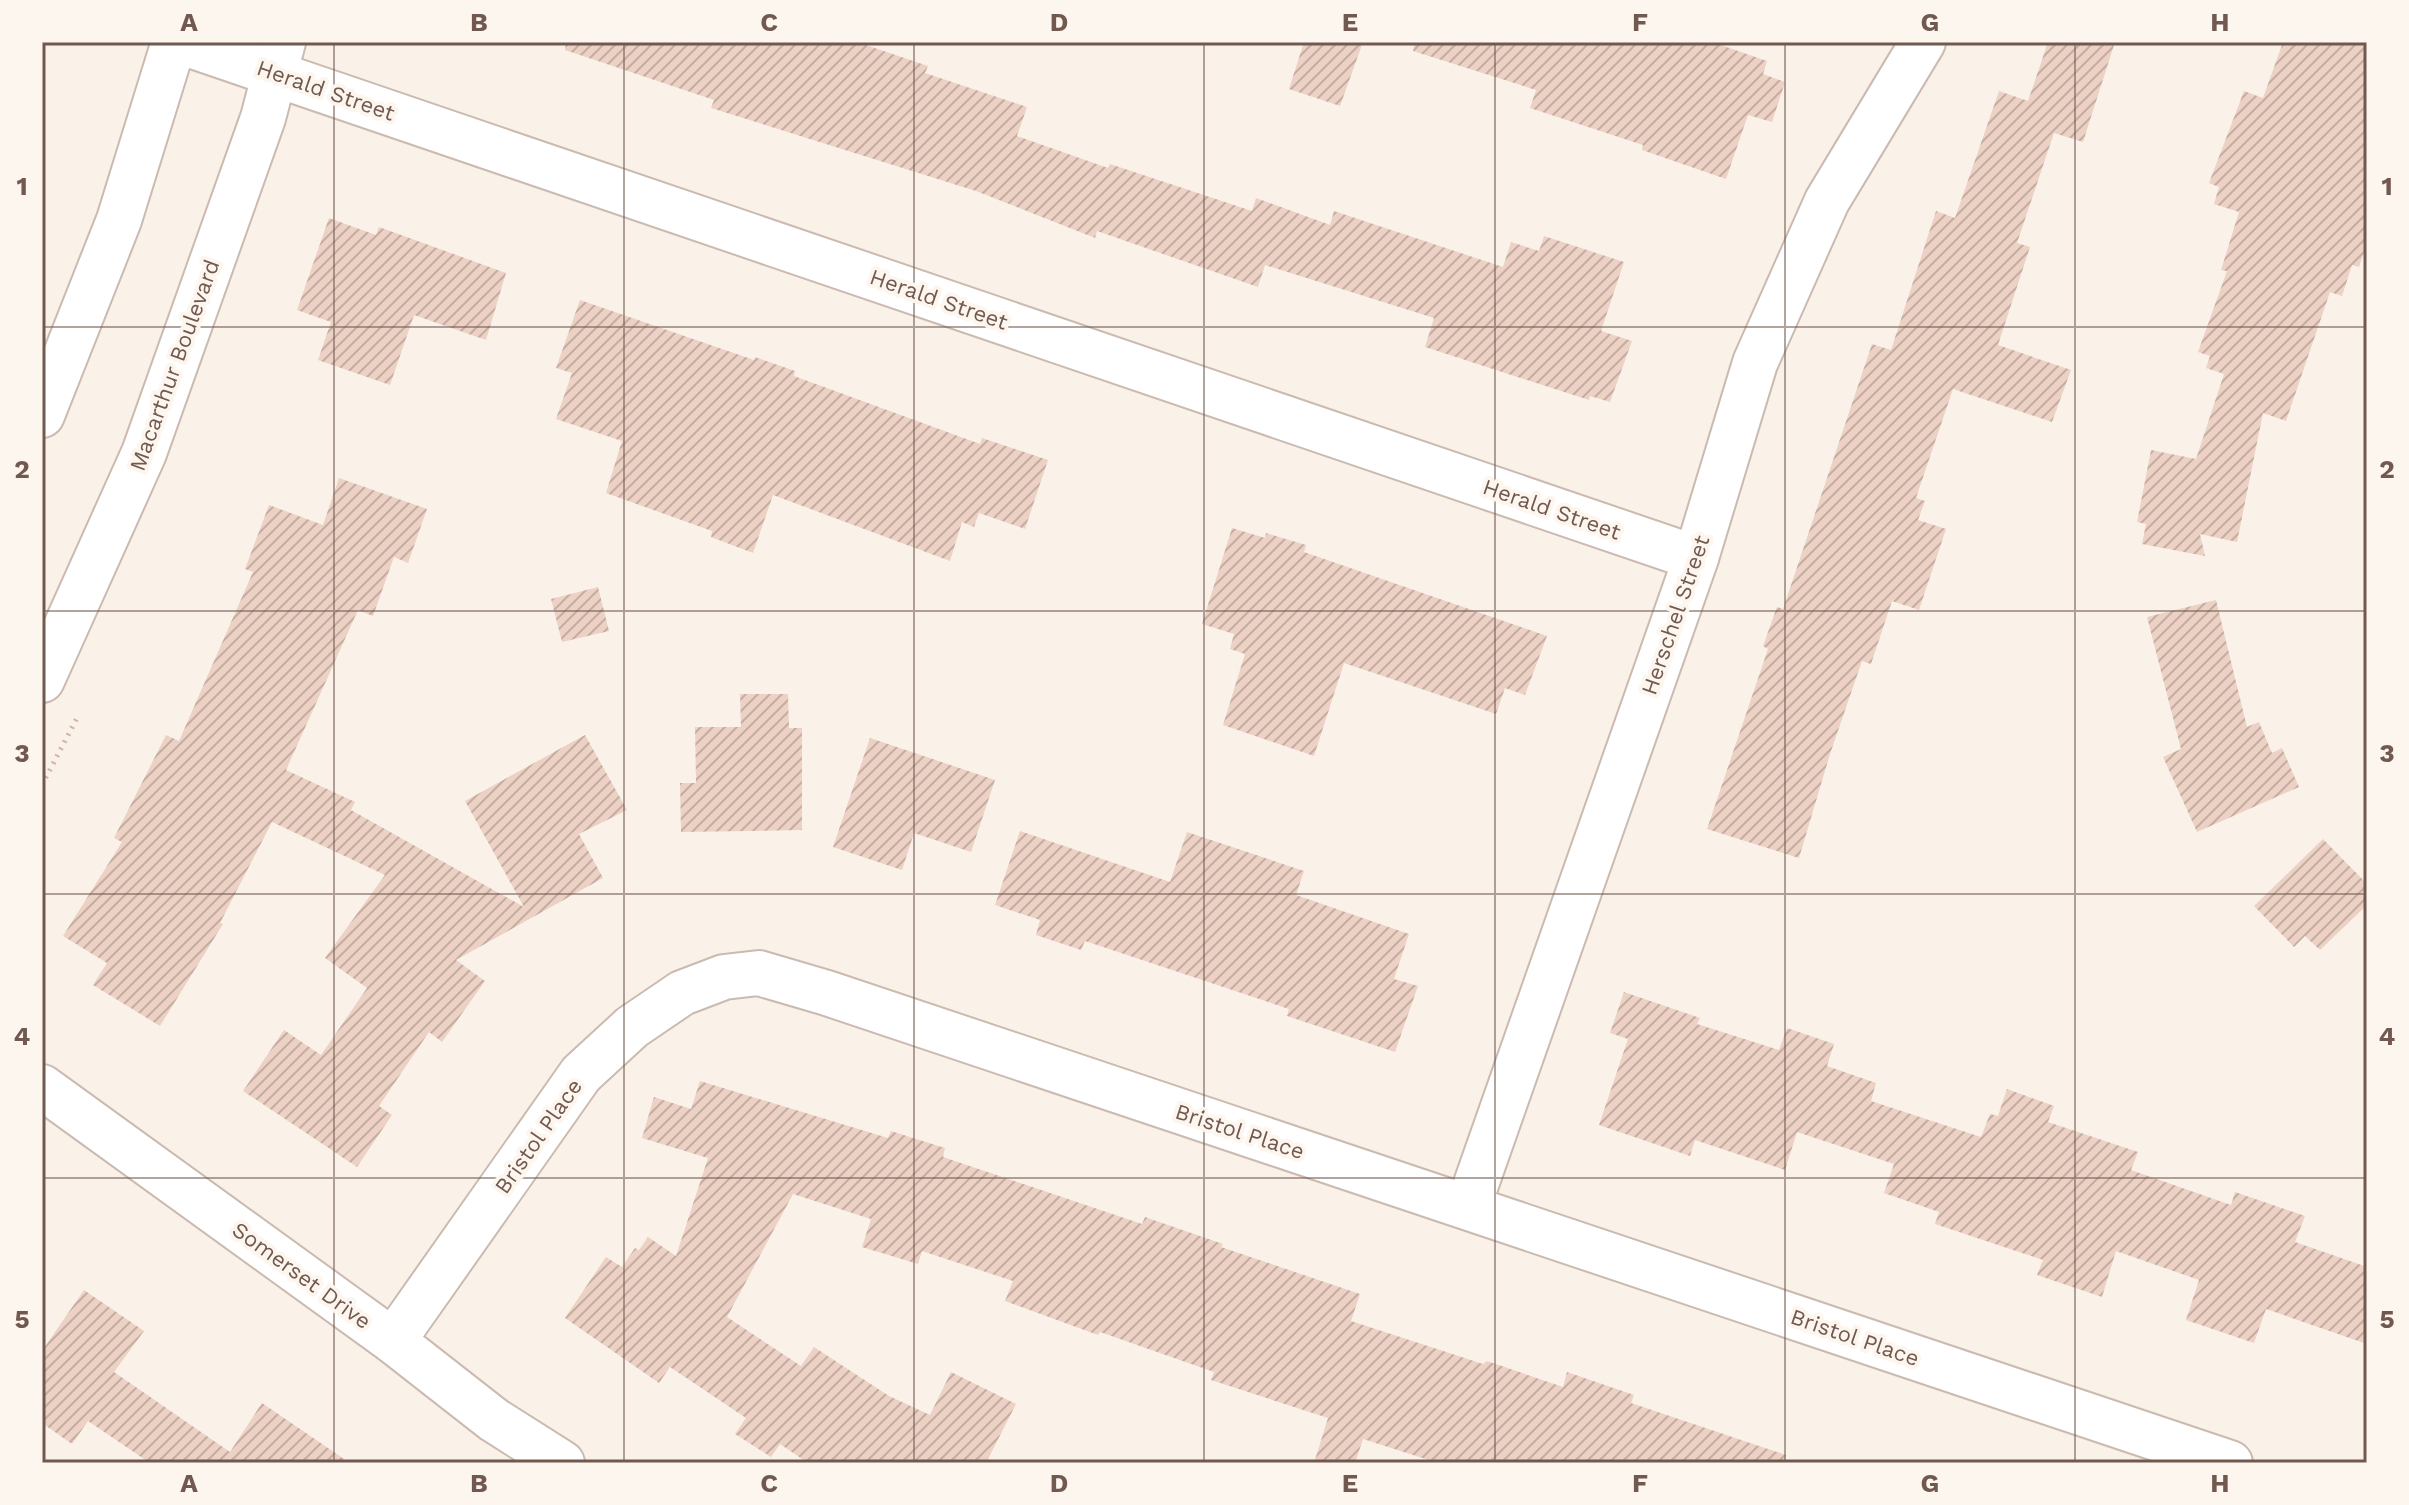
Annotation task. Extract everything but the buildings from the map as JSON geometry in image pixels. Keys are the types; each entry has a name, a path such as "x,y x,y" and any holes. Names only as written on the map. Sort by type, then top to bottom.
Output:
{"street":[{"path":"42,415 119,220 174,42"},
{"name":"Herald Street","path":"181,42 279,57 1696,558"},
{"name":"Herschel Street","path":"1468,1207 1696,558 1755,363 1827,201 1923,42"},
{"name":"Macarthur Boulevard","path":"42,680 144,453 263,118 279,57"},
{"name":"Bristol Place","path":"393,1341 581,1074 632,1027 682,993 724,977 759,973 827,993 2230,1463"},
{"name":"Somerset Drive","path":"42,1087 393,1341 494,1420 562,1463"}]}
